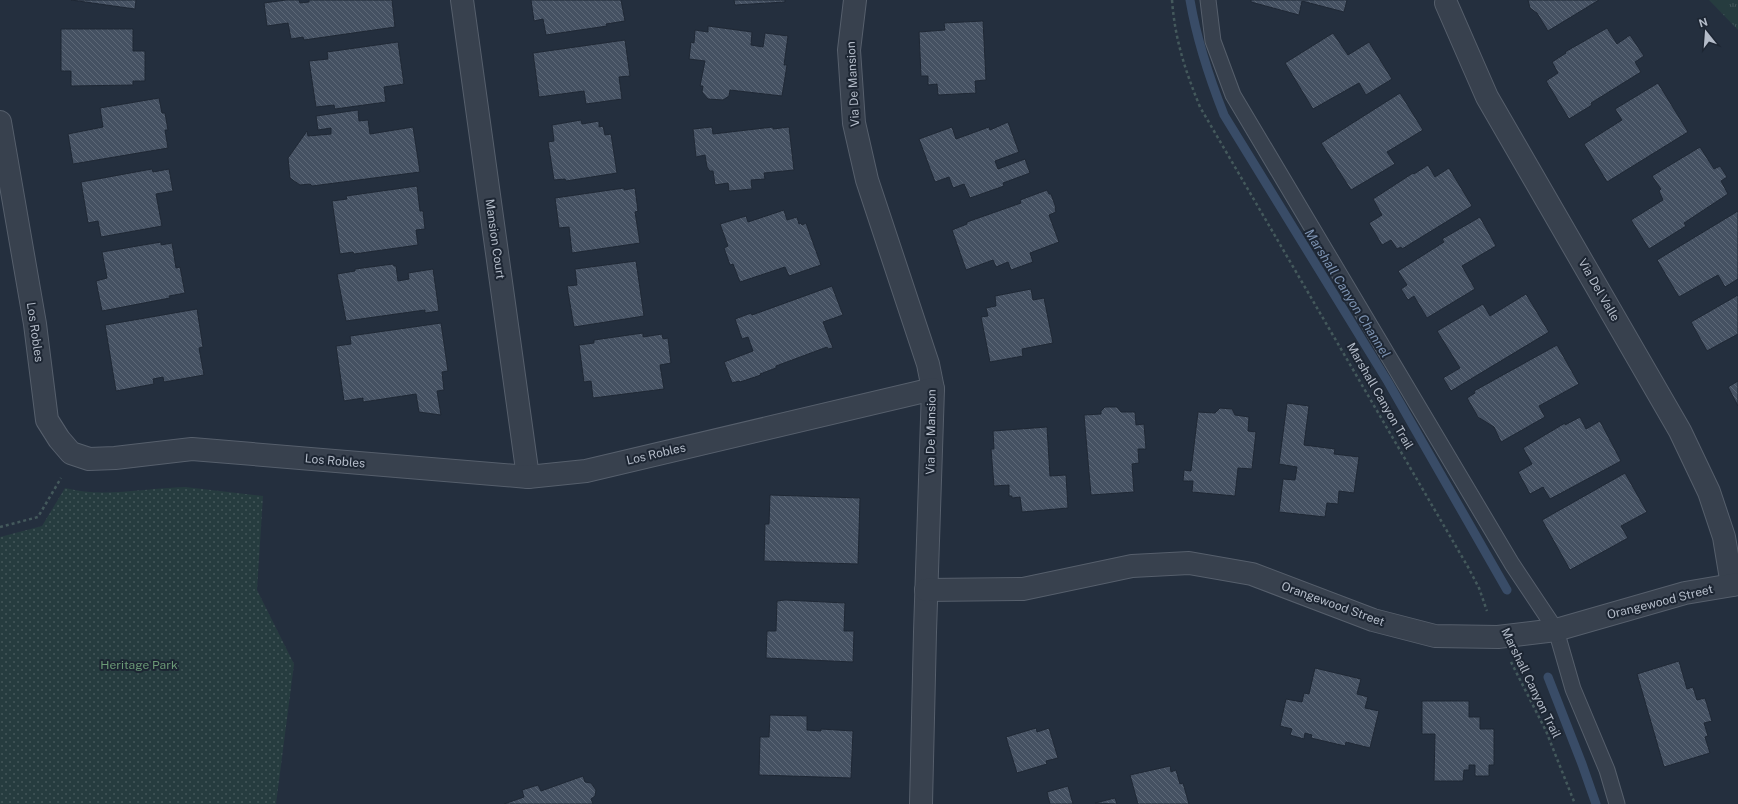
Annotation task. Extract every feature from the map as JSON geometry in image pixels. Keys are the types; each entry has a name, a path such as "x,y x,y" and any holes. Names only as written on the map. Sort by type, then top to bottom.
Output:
{"street":[{"name":"Mansion Court","path":"462,0 528,477"},
{"name":"Via De Mansion","path":"855,0 849,50 854,123 867,180 928,364 933,388 921,804"},
{"name":"Via Del Valle","path":"1446,3 1487,97 1680,431 1709,492 1724,537 1735,584"},
{"name":"Los Robles","path":"0,122 36,324 47,420 58,439 71,453 89,458 116,458 192,449 528,477 586,471 933,388"},
{"name":"Orangewood Street","path":"926,590 1023,589 1132,566 1189,563 1252,574 1372,620 1435,636 1498,637 1556,630 1685,593 1735,584"}],"lane":[{"path":"1208,0 1213,41 1233,95 1512,564 1556,630 1573,688 1607,770 1618,804"}],"path":[{"name":"Marshall Canyon Trail","path":"1172,0 1174,23 1184,67 1200,107 1468,567 1479,588 1498,637 1546,731 1575,804"},
{"path":"0,527 38,517 59,483 71,453"}],"green space":[{"path":"1709,0 1738,0 1738,30"},
{"name":"Heritage Park","path":"185,487 263,496 257,590 294,664 276,804 0,804 0,537 42,526 65,488 95,492 125,492"}],"building":[{"path":"71,0 136,0 135,9"},
{"path":"299,0 300,3 309,2 309,0 392,0 395,27 304,40 303,37 291,39 288,23 267,26 264,3"},
{"path":"531,0 621,0 625,21 606,24 607,26 546,35 543,19 534,21"},
{"path":"734,0 785,0 785,2 735,5"},
{"path":"1251,0 1347,0 1344,12 1302,1 1299,15 1251,2"},
{"path":"1528,0 1599,0 1548,31 1537,13 1530,8"},
{"path":"983,21 986,80 975,81 976,93 938,95 937,84 928,85 928,76 921,76 919,32 945,30 944,23"},
{"path":"708,26 752,32 751,45 763,47 765,33 788,36 784,65 787,65 782,96 730,90 729,96 723,100 708,99 702,92 703,86 700,86 705,61 689,59 691,42 694,43 695,30 708,32"},
{"path":"1607,28 1617,44 1630,35 1644,56 1635,62 1641,72 1591,103 1592,105 1569,119 1546,81 1558,73 1552,62 1566,53 1565,52"},
{"path":"61,29 133,29 133,51 145,51 145,81 133,81 133,85 71,86 71,71 61,71"},
{"path":"1333,33 1348,55 1369,42 1392,79 1366,95 1359,83 1313,109 1285,63"},
{"path":"625,40 630,76 619,77 622,99 586,104 584,91 539,97 533,53"},
{"path":"398,42 404,84 384,87 386,102 335,109 334,105 316,107 309,61 328,59 327,52"},
{"path":"1658,83 1688,132 1607,182 1584,144 1622,120 1615,109"},
{"path":"1400,93 1423,130 1387,152 1395,164 1351,190 1321,143"},
{"path":"159,98 162,113 165,113 168,130 165,130 168,148 73,164 68,134 103,127 100,108"},
{"path":"358,110 359,121 368,120 370,134 413,127 420,172 312,186 310,184 300,185 290,178 288,158 307,131 308,136 331,134 331,128 318,130 316,116"},
{"path":"581,120 582,124 599,121 599,127 603,126 605,135 611,134 617,173 566,181 565,179 554,180 548,142 554,141 552,125"},
{"path":"1008,122 1019,152 995,161 998,169 1025,159 1030,173 1003,183 1004,186 970,198 964,184 953,188 949,177 935,182 919,139 952,127 956,139 989,127 990,130"},
{"path":"712,127 713,134 773,127 773,129 789,127 794,170 764,173 765,179 751,180 752,189 729,191 728,183 715,185 713,171 710,171 707,167 705,155 696,157 693,129"},
{"path":"1700,147 1714,169 1720,166 1727,177 1721,181 1728,194 1684,223 1686,226 1649,249 1631,220 1663,200 1659,191 1661,189 1652,176"},
{"path":"1428,165 1435,177 1449,168 1472,206 1402,249 1401,247 1397,249 1391,240 1382,245 1369,223 1382,215 1373,199"},
{"path":"152,169 153,172 169,169 173,191 156,194 162,226 101,237 98,221 88,223 81,182"},
{"path":"417,186 420,211 423,211 425,229 416,230 418,245 354,254 353,252 340,254 332,201 347,199 346,196"},
{"path":"624,188 624,190 635,188 638,211 635,212 640,243 572,253 569,227 559,228 555,198"},
{"path":"1047,190 1049,194 1051,194 1056,208 1056,212 1049,215 1059,242 1030,253 1033,262 1011,270 1008,262 996,267 993,260 966,270 952,230 967,224 967,222 1021,203 1020,200"},
{"path":"784,210 787,220 797,217 799,224 801,223 802,225 806,223 821,265 789,276 785,267 740,282 733,264 730,265 724,248 728,246 720,224 746,216 748,222"},
{"path":"1738,211 1738,279 1725,287 1718,275 1679,297 1657,260"},
{"path":"1480,217 1496,246 1462,266 1475,289 1427,318 1414,296 1408,300 1401,289 1407,285 1398,271 1444,242 1442,239"},
{"path":"161,242 161,245 172,243 176,268 180,267 185,293 169,296 170,298 102,311 96,281 107,278 102,252"},
{"path":"636,261 644,316 574,327 567,286 577,285 575,269"},
{"path":"393,264 396,266 398,281 409,279 408,273 433,269 439,311 425,313 425,310 346,321 337,274 355,271 355,269"},
{"path":"832,286 843,315 823,322 833,348 828,349 827,347 776,366 776,368 760,374 761,375 732,383 724,362 753,351 748,337 742,339 735,319 751,313 752,315"},
{"path":"1031,289 1033,300 1044,298 1053,343 1022,349 1023,356 990,362 981,317 988,316 986,308 996,306 995,296"},
{"path":"1526,294 1549,332 1451,391 1443,378 1460,368 1437,331 1483,304 1490,316"},
{"path":"1738,295 1738,334 1707,351 1691,322"},
{"path":"197,309 203,347 199,348 204,375 164,382 163,377 153,379 154,384 116,391 105,325"},
{"path":"441,323 448,371 442,372 444,390 437,391 441,415 419,412 416,394 363,402 363,398 344,401 336,346 351,344 350,336"},
{"path":"643,333 643,337 662,334 663,339 668,338 671,363 660,365 664,389 593,398 591,381 584,382 579,345 594,343 594,340"},
{"path":"1557,345 1579,384 1539,406 1545,417 1501,442 1494,427 1478,417 1467,398 1475,393 1474,391"},
{"path":"1738,381 1738,406 1728,387"},
{"path":"1287,403 1309,406 1304,445 1335,449 1334,454 1359,457 1354,493 1339,491 1338,504 1327,503 1325,517 1279,512 1283,479 1295,480 1297,467 1279,464"},
{"path":"1105,407 1117,407 1121,412 1135,412 1136,425 1144,424 1146,449 1138,449 1139,463 1132,464 1134,492 1091,495 1084,415 1101,414 1101,411"},
{"path":"1220,408 1232,409 1235,415 1249,417 1248,431 1256,432 1252,469 1238,468 1235,496 1192,492 1193,481 1183,481 1184,470 1191,471 1198,412 1215,413"},
{"path":"1580,417 1586,429 1600,421 1621,461 1550,499 1543,487 1530,494 1518,472 1532,464 1523,448 1565,423 1565,425"},
{"path":"1047,427 1050,476 1066,475 1068,508 1022,512 1020,497 1012,498 1012,496 1009,496 1009,485 994,486 991,449 994,449 993,431"},
{"path":"1625,473 1647,512 1621,526 1628,538 1570,570 1542,520"},
{"path":"770,495 860,498 858,564 764,561 765,524 769,524"},
{"path":"785,600 845,603 844,631 854,631 853,662 766,658 767,631 776,631 777,601"},
{"path":"1679,661 1687,689 1693,687 1697,700 1705,698 1712,721 1704,723 1708,736 1705,737 1710,753 1664,767 1637,674"},
{"path":"1315,668 1361,679 1357,694 1368,697 1365,708 1379,711 1370,748 1346,742 1345,746 1311,738 1312,735 1305,733 1304,739 1290,735 1292,729 1280,726 1286,699 1302,702 1304,693 1309,694"},
{"path":"1422,701 1469,701 1469,717 1480,717 1480,729 1494,729 1494,765 1489,765 1489,776 1475,776 1475,765 1469,765 1469,770 1464,770 1463,781 1434,781 1435,734 1422,734"},
{"path":"770,715 807,716 807,730 821,731 821,729 853,731 851,778 759,775 760,737 769,737"},
{"path":"1036,728 1037,732 1049,728 1058,758 1046,761 1047,764 1017,773 1006,737"},
{"path":"1170,766 1171,772 1176,770 1180,784 1183,783 1189,804 1138,804 1130,775"},
{"path":"583,776 585,782 591,783 596,790 595,796 591,799 593,804 504,804 524,797 522,790 538,785 541,791"},
{"path":"1068,786 1073,804 1050,804 1047,792"},
{"path":"1115,798 1117,804 1095,803"}],"waterway":[{"name":"Marshall Canyon Channel","path":"1190,0 1204,59 1224,115 1388,382 1507,590"},
{"name":"Marshall Canyon Channel","path":"1548,677 1596,804"}]}
